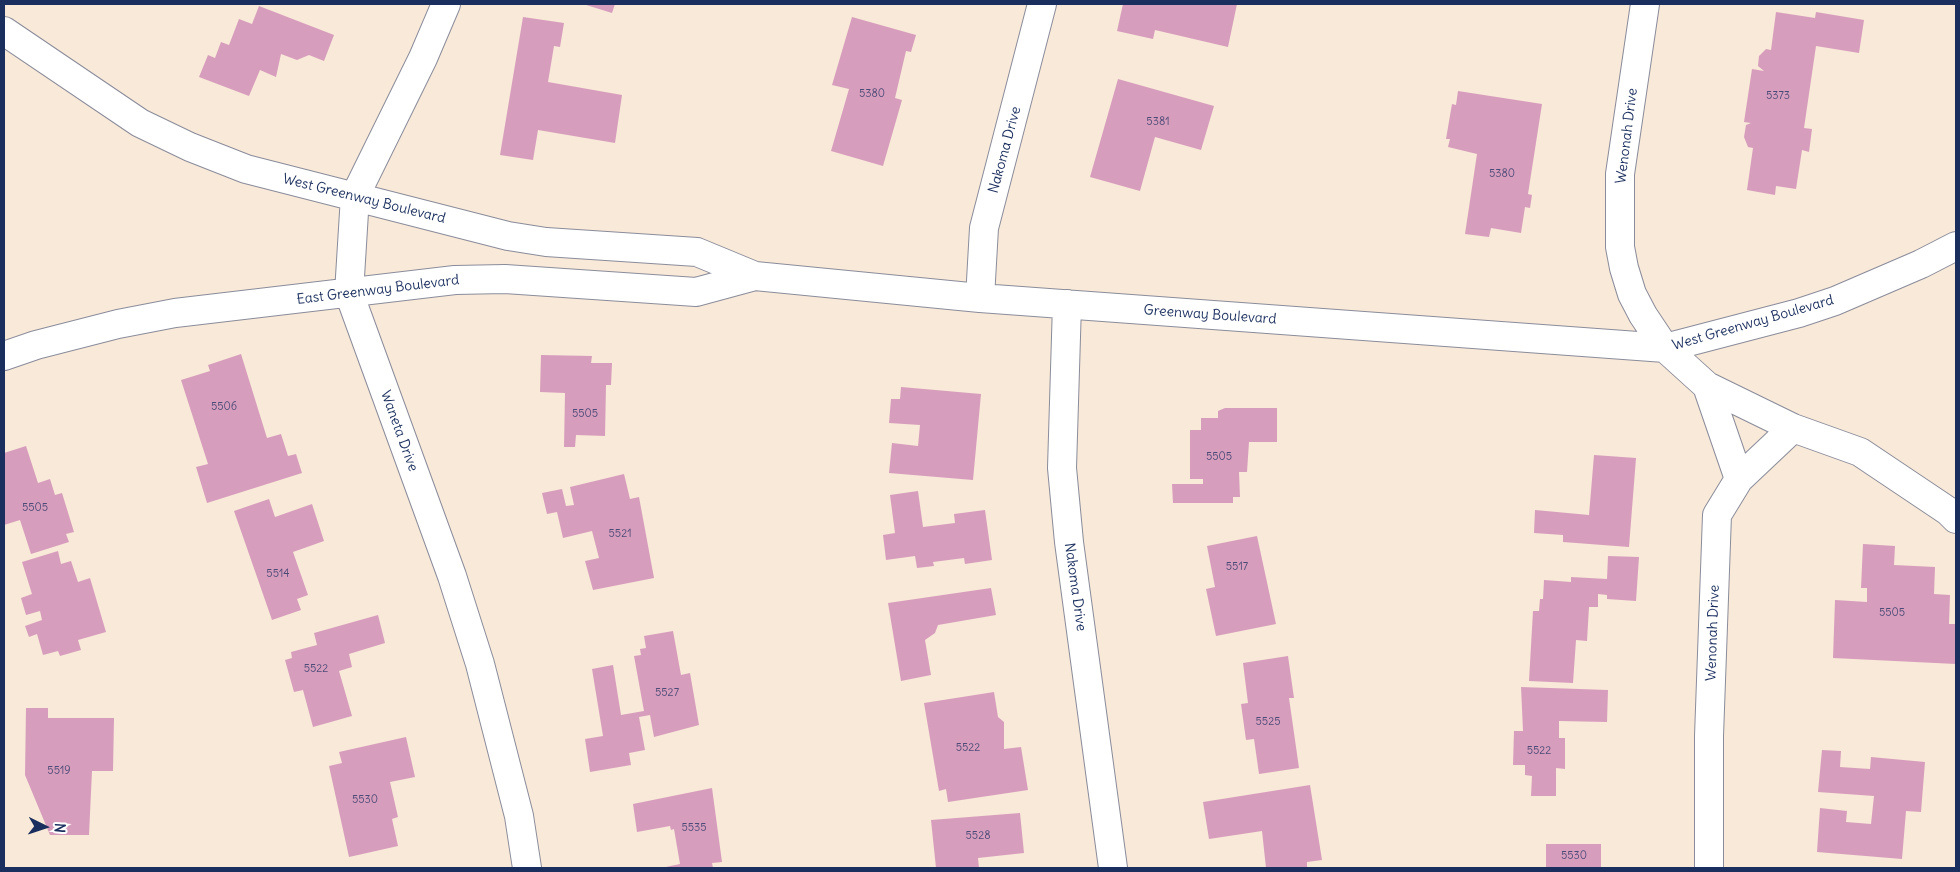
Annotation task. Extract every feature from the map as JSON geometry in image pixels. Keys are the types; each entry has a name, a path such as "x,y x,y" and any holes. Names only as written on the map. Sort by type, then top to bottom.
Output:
{"street":[{"name":"Waneta Drive","path":"446,4 423,58 355,196 349,293 452,576 480,664 519,816 527,868"},
{"name":"Nakoma Drive","path":"980,298 984,228 1042,4"},
{"name":"Wenonah Drive","path":"1645,4 1620,174 1620,247 1632,294 1643,315 1665,348"},
{"name":"West Greenway Boulevard","path":"4,31 140,123 190,147 246,168 508,236 546,242 696,252 755,276"},
{"name":"West Greenway Boulevard","path":"1665,348 1799,313 1836,301 1921,264 1956,246"},
{"name":"Greenway Boulevard","path":"755,276 980,298 1665,348"},
{"name":"East Greenway Boulevard","path":"4,356 36,344 118,324 175,313 455,280 505,279 696,292 755,276"},
{"name":"Nakoma Drive","path":"1067,304 1063,477 1068,542 1113,868"},
{"name":"West Greenway Boulevard","path":"1665,348 1707,386 1739,479"},
{"path":"1707,386 1794,428 1860,452 1956,519"},
{"name":"Wenonah Drive","path":"1709,868 1709,736 1717,515 1739,479 1794,428"}],"building":[{"path":"583,4 615,4 612,13"},
{"path":"1123,4 1237,4 1228,47 1155,30 1153,39 1117,31"},
{"path":"259,6 334,35 324,61 309,55 297,60 281,54 276,77 260,70 249,96 199,77 208,55 215,58 221,42 229,45 239,19 252,24"},
{"path":"1776,12 1815,18 1816,12 1864,20 1859,53 1816,46 1804,128 1812,129 1809,152 1802,150 1796,189 1776,186 1775,195 1747,190 1753,148 1748,147 1744,137 1746,125 1751,123 1744,122 1752,69 1764,71 1758,66 1759,56 1766,49 1771,50"},
{"path":"523,17 564,23 560,47 554,46 548,82 622,95 615,143 538,130 533,160 500,155"},
{"path":"852,17 916,35 911,52 906,51 895,98 902,100 883,166 831,151 849,89 832,85"},
{"path":"1118,79 1214,106 1201,150 1155,137 1140,191 1090,177"},
{"path":"1458,91 1542,104 1528,194 1532,195 1530,208 1525,207 1521,233 1491,228 1489,237 1465,234 1477,154 1448,147 1450,139 1446,139 1452,104 1456,105"},
{"path":"241,354 267,438 281,434 288,456 296,454 302,473 207,503 196,467 208,464 181,380 210,371 208,365"},
{"path":"541,355 592,356 591,363 612,363 611,385 606,385 605,436 576,435 575,447 564,447 565,393 540,392"},
{"path":"901,387 981,394 973,480 889,473 892,443 918,446 920,425 889,423 891,399 900,399"},
{"path":"1225,408 1277,408 1277,442 1249,442 1247,472 1239,472 1240,497 1233,497 1233,503 1173,503 1172,484 1203,484 1203,479 1190,479 1190,430 1201,430 1201,418 1218,418 1218,411"},
{"path":"26,446 38,483 50,479 55,495 62,493 74,532 66,534 69,542 31,554 20,520 4,525 4,453"},
{"path":"1594,455 1636,458 1629,547 1563,542 1563,535 1534,533 1535,510 1589,515"},
{"path":"624,474 630,499 639,497 654,578 593,590 585,561 599,558 592,531 563,538 557,512 547,514 542,493 562,489 566,506 574,505 570,487"},
{"path":"918,491 923,527 955,523 954,514 985,510 992,560 965,564 964,558 933,562 934,566 917,568 915,556 886,560 883,535 895,533 890,495"},
{"path":"269,499 275,517 312,504 324,541 293,552 308,595 297,599 301,610 272,620 234,511"},
{"path":"1257,536 1276,624 1216,636 1206,589 1215,587 1207,546"},
{"path":"1863,544 1895,546 1894,565 1935,567 1934,594 1950,595 1949,624 1956,624 1956,664 1833,658 1835,600 1867,602 1867,588 1861,588"},
{"path":"58,551 61,564 71,561 78,582 90,578 106,632 78,640 81,650 60,656 58,651 43,655 37,634 29,637 25,626 42,620 40,611 26,615 21,598 32,594 22,562"},
{"path":"1608,556 1639,557 1636,601 1607,599 1607,595 1598,594 1598,607 1589,607 1587,641 1576,640 1573,683 1529,681 1533,611 1539,611 1540,599 1543,599 1544,580 1571,582 1571,577 1607,579"},
{"path":"991,588 996,615 938,625 935,633 925,640 931,675 901,681 888,603"},
{"path":"378,615 385,643 349,654 352,667 339,671 352,716 313,727 303,690 294,692 285,660 292,658 291,652 317,645 314,633"},
{"path":"673,631 681,675 690,673 699,725 654,737 650,715 639,717 645,750 629,753 631,765 590,772 585,739 603,736 592,669 613,665 621,715 644,711 634,656 641,655 640,649 646,648 644,636"},
{"path":"1288,656 1294,698 1289,698 1299,768 1259,774 1254,739 1246,740 1241,704 1248,703 1243,663"},
{"path":"1521,687 1608,690 1607,722 1559,721 1559,738 1565,738 1565,769 1556,768 1556,796 1531,796 1532,776 1525,775 1525,765 1513,765 1514,731 1523,731"},
{"path":"994,692 998,717 1004,722 1004,749 1021,747 1028,790 948,802 946,789 939,791 924,703"},
{"path":"26,708 48,708 48,718 114,718 113,771 92,771 89,835 50,835 25,775"},
{"path":"406,737 415,777 390,782 398,817 392,819 398,846 349,857 329,766 342,763 339,752"},
{"path":"1822,750 1841,751 1840,767 1870,769 1871,757 1925,762 1921,812 1906,811 1902,859 1817,852 1820,808 1847,811 1846,822 1871,824 1874,796 1818,792"},
{"path":"1310,785 1322,860 1307,862 1307,868 1266,868 1262,831 1209,839 1203,802"},
{"path":"712,788 722,862 712,863 713,868 661,868 680,864 674,829 671,830 670,826 637,832 633,804"},
{"path":"1020,813 1024,853 978,858 979,868 936,868 931,820"},
{"path":"1546,844 1601,844 1601,868 1546,868"}]}
